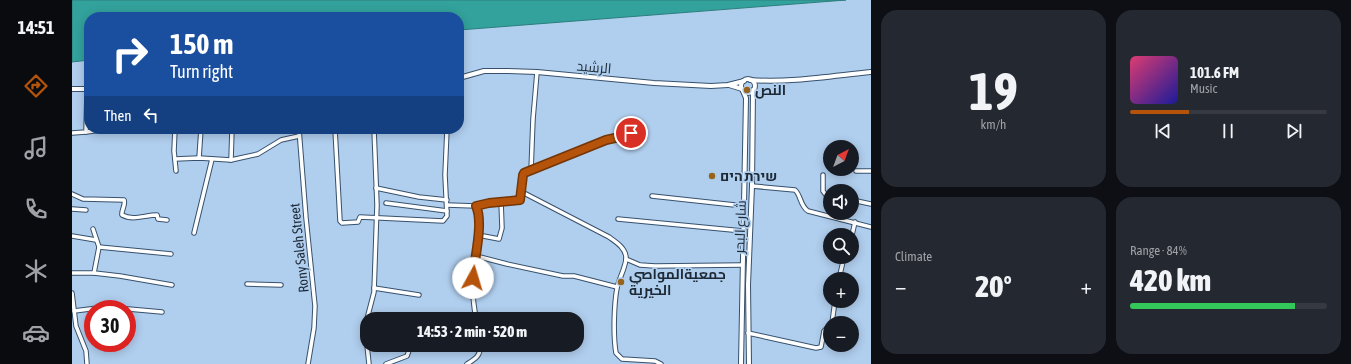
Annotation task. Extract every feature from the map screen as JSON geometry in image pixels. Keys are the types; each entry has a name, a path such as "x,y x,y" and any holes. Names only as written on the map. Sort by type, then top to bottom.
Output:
{"main road":[{"name":"الرشيد","path":"464,77 484,71 537,72 654,83 711,86 728,85 744,81"},
{"path":"764,81 750,93 743,90 742,84 744,81 750,80 794,80 871,72"},
{"path":"750,80 755,84 754,89"},
{"name":"الرشيد","path":"728,85 743,90"},
{"path":"72,89 84,89"},
{"name":"شارع البحر","path":"749,364 748,333 754,89"},
{"name":"شارع البحر","path":"741,364 746,98 743,90"}],"street":[{"path":"531,171 537,72"},
{"path":"72,133 84,132"},
{"path":"447,205 476,206 501,201 520,200 524,173 606,140 631,133"},
{"path":"175,134 176,171"},
{"path":"199,158 201,134"},
{"path":"231,160 232,134"},
{"path":"335,134 340,221 342,223 355,223 358,222 360,217 443,221 447,216 445,175 447,134"},
{"path":"369,312 374,297 376,218 374,134"},
{"path":"175,159 199,158 231,160 258,154 281,140 299,136"},
{"name":"Rony Saleh Street","path":"299,136 315,306 314,328 308,364"},
{"path":"194,233 212,159"},
{"path":"859,171 871,171"},
{"path":"752,186 795,190 798,193 805,210 871,227"},
{"path":"376,188 419,197 447,200"},
{"path":"522,192 609,237 620,245 624,251 626,259 617,287 615,326 616,353 622,360 655,361 661,364"},
{"path":"72,194 83,199 124,200 125,202 122,215 125,217 134,218 157,216 158,219 167,220"},
{"path":"652,196 744,206"},
{"path":"478,235 499,239 502,228 501,201"},
{"path":"859,201 871,204"},
{"path":"386,204 447,211"},
{"path":"475,312 472,286 478,235 479,212 476,206"},
{"path":"72,209 86,210"},
{"path":"618,218 743,231"},
{"path":"854,228 855,222"},
{"path":"93,229 99,247 94,273"},
{"path":"72,236 96,240"},
{"path":"99,247 170,254"},
{"path":"476,256 563,276 574,276 617,287"},
{"path":"626,259 640,265 651,266 742,265"},
{"path":"72,273 94,273 172,284"},
{"path":"248,284 281,285"},
{"path":"374,288 419,295"},
{"path":"72,293 76,326 86,351 87,364"},
{"path":"74,311 106,307 162,312"},
{"path":"748,333 816,348 821,347 823,336"},
{"path":"368,352 369,364"},
{"path":"386,364 407,356 408,352"},
{"path":"467,364 477,358 479,352"}],"shaded area":[{"path":"72,0 846,0 464,30 464,12 84,12 84,61 72,62"}],"place":[{"name":"النص","path":"747,90"},
{"name":"שירת הים","path":"712,176"},
{"name":"جمعيةالمواصي الخيرية","path":"621,282"}],"route":[{"path":"473,278 479,212 476,206 501,201 520,200 524,173 606,140 631,133"}]}
